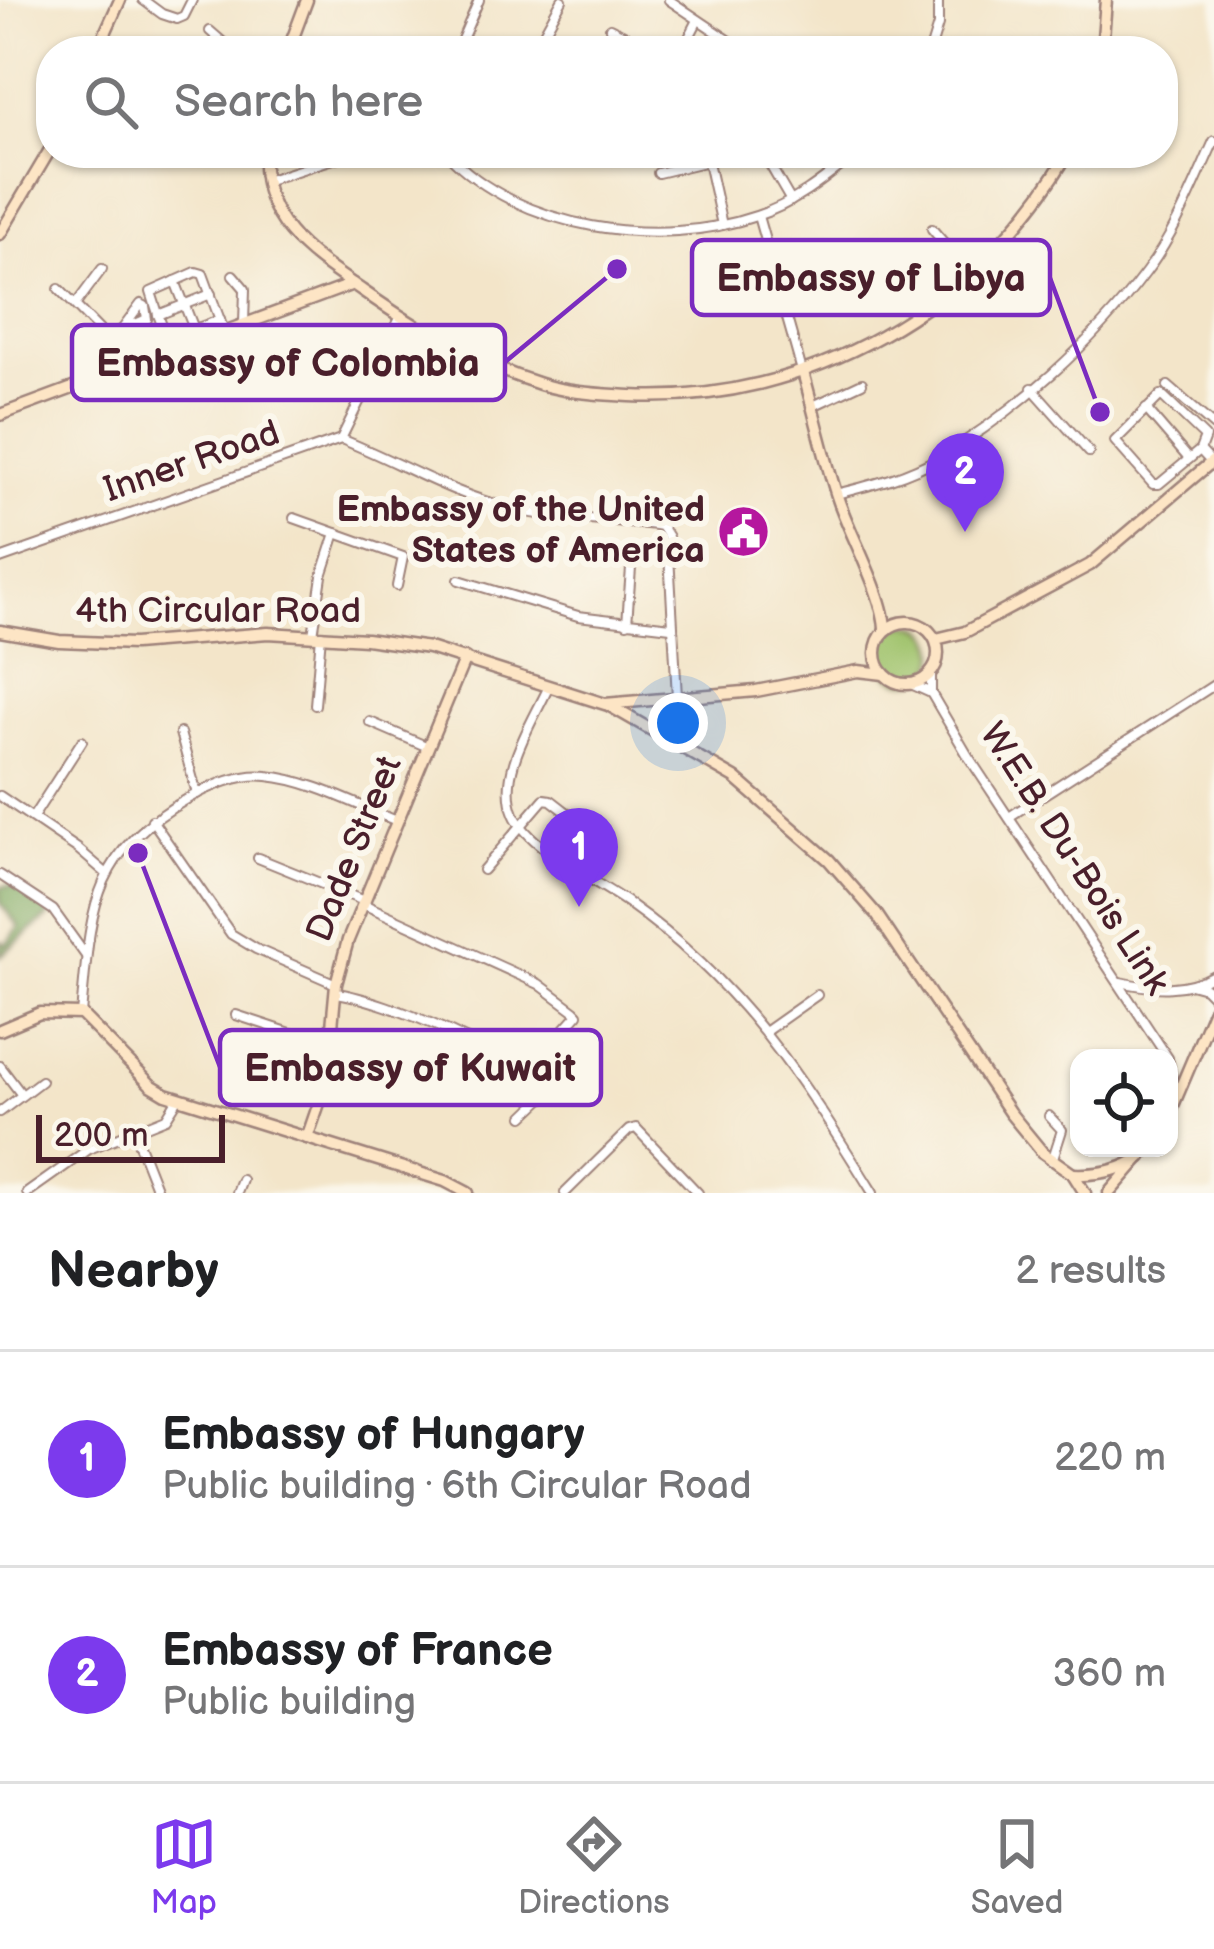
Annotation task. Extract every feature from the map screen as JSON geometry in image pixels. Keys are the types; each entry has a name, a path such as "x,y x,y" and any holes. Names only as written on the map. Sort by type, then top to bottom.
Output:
{"street":[{"path":"104,36 120,0"},
{"path":"143,0 177,19 184,16 192,0"},
{"path":"294,36 307,0"},
{"path":"463,36 479,0"},
{"path":"542,36 562,0"},
{"path":"669,0 722,36"},
{"path":"935,36 938,0"},
{"path":"1103,36 1106,0"},
{"path":"690,36 698,20"},
{"path":"610,28 626,36"},
{"path":"210,31 216,36"},
{"path":"836,494 888,481 938,458 1074,352 1148,270 1214,141"},
{"path":"0,234 39,168"},
{"path":"264,168 276,218 290,236 400,316 482,363 544,385 658,397 713,393 803,372 844,355 915,314 970,273 1018,226 1058,168"},
{"path":"264,181 305,168"},
{"path":"468,168 504,194 568,222 665,233 758,216 791,201 836,168"},
{"path":"658,173 681,168"},
{"path":"709,168 722,226"},
{"path":"772,168 791,201"},
{"path":"758,216 836,494 885,610 885,630"},
{"path":"932,229 970,273"},
{"path":"874,262 915,314"},
{"path":"316,301 327,266"},
{"path":"76,304 102,269"},
{"path":"168,345 151,292 175,281 200,272 222,325"},
{"path":"233,275 245,289 244,324"},
{"path":"175,281 194,329"},
{"path":"0,415 125,366 194,329 244,324 353,284"},
{"path":"59,289 106,337 125,366"},
{"path":"158,315 211,295"},
{"path":"400,316 341,439 463,494 508,508 562,519 661,526 668,537 677,697"},
{"path":"168,345 222,325"},
{"path":"106,337 122,331"},
{"path":"813,406 862,382"},
{"path":"1168,386 1214,425"},
{"path":"1032,388 1089,452"},
{"path":"1163,396 1205,437 1199,450 1159,484 1153,484 1116,443 1146,410 1163,396"},
{"path":"1146,410 1189,459"},
{"name":"Inner Road","path":"0,559 341,439"},
{"path":"935,639 965,632 1090,565 1213,462 1199,450"},
{"path":"1197,478 1214,482"},
{"path":"294,518 403,557 397,586"},
{"path":"315,705 322,576 336,533"},
{"path":"627,623 631,568"},
{"path":"459,580 578,616 671,627"},
{"path":"885,610 903,622 922,625 935,639 938,658"},
{"path":"903,622 885,630 876,657 892,680 931,693 931,673 938,658 965,632"},
{"name":"4th Circular Road","path":"0,632 59,641 134,644 268,633 429,648 605,704 775,688 858,671 884,674"},
{"name":"4th Circular Road","path":"858,671 876,657"},
{"name":"Dade Street","path":"308,1138 327,1079 336,988 348,940 465,658"},
{"path":"911,684 931,673"},
{"path":"550,684 512,771 509,795 520,825 709,967 766,1031 873,1193"},
{"path":"1010,817 1214,685"},
{"name":"W.E.B. Du-Bois Link","path":"931,693 1162,1049"},
{"path":"605,704 735,778 830,860 877,915 1010,1113 1052,1161 1073,1174 1084,1193"},
{"path":"370,722 428,747"},
{"path":"180,733 196,794"},
{"path":"33,818 82,741"},
{"path":"81,1014 93,911 107,874 131,837 152,820 196,794 240,778 273,777 397,821"},
{"path":"0,796 107,874"},
{"path":"483,870 544,799 595,834"},
{"path":"152,820 231,934 336,988 372,1000 525,1072 546,1095 524,1116"},
{"path":"258,858 539,984 575,1011 578,1014 525,1072"},
{"path":"0,875 53,910 87,958"},
{"path":"1119,982 1156,989 1192,985 1214,975"},
{"path":"1192,985 1205,988 1214,998"},
{"path":"766,1031 817,995"},
{"path":"1178,1094 1214,1009"},
{"path":"0,1030 40,1013 81,1014 151,1084 178,1099 445,1181 468,1193"},
{"path":"236,1015 332,1047"},
{"path":"1178,1062 1191,1064"},
{"path":"0,1066 22,1095"},
{"path":"0,1112 41,1081"},
{"path":"27,1193 89,1149 166,1118 178,1099"},
{"path":"1049,1116 1062,1130 1052,1161"},
{"path":"565,1193 636,1128 698,1193"},
{"path":"134,1132 158,1193"},
{"path":"1073,1174 1120,1168 1137,1157"},
{"path":"1109,1193 1141,1157"},
{"path":"237,1193 242,1180"}],"green space":[{"path":"908,624 928,633 937,653 928,673 908,682 888,673 879,653 888,633"},
{"path":"11,885 48,910 49,916 0,956 0,941 6,944 19,927 0,903 0,887"}],"place":[{"name":"Embassy of Colombia","path":"617,269"},
{"name":"Embassy of Libya","path":"1100,412"},
{"name":"Embassy of the United States of America","path":"744,531"},
{"name":"Embassy of France","path":"965,532"},
{"name":"Embassy of Kuwait","path":"138,853"},
{"name":"Embassy of Hungary","path":"579,907"}]}
